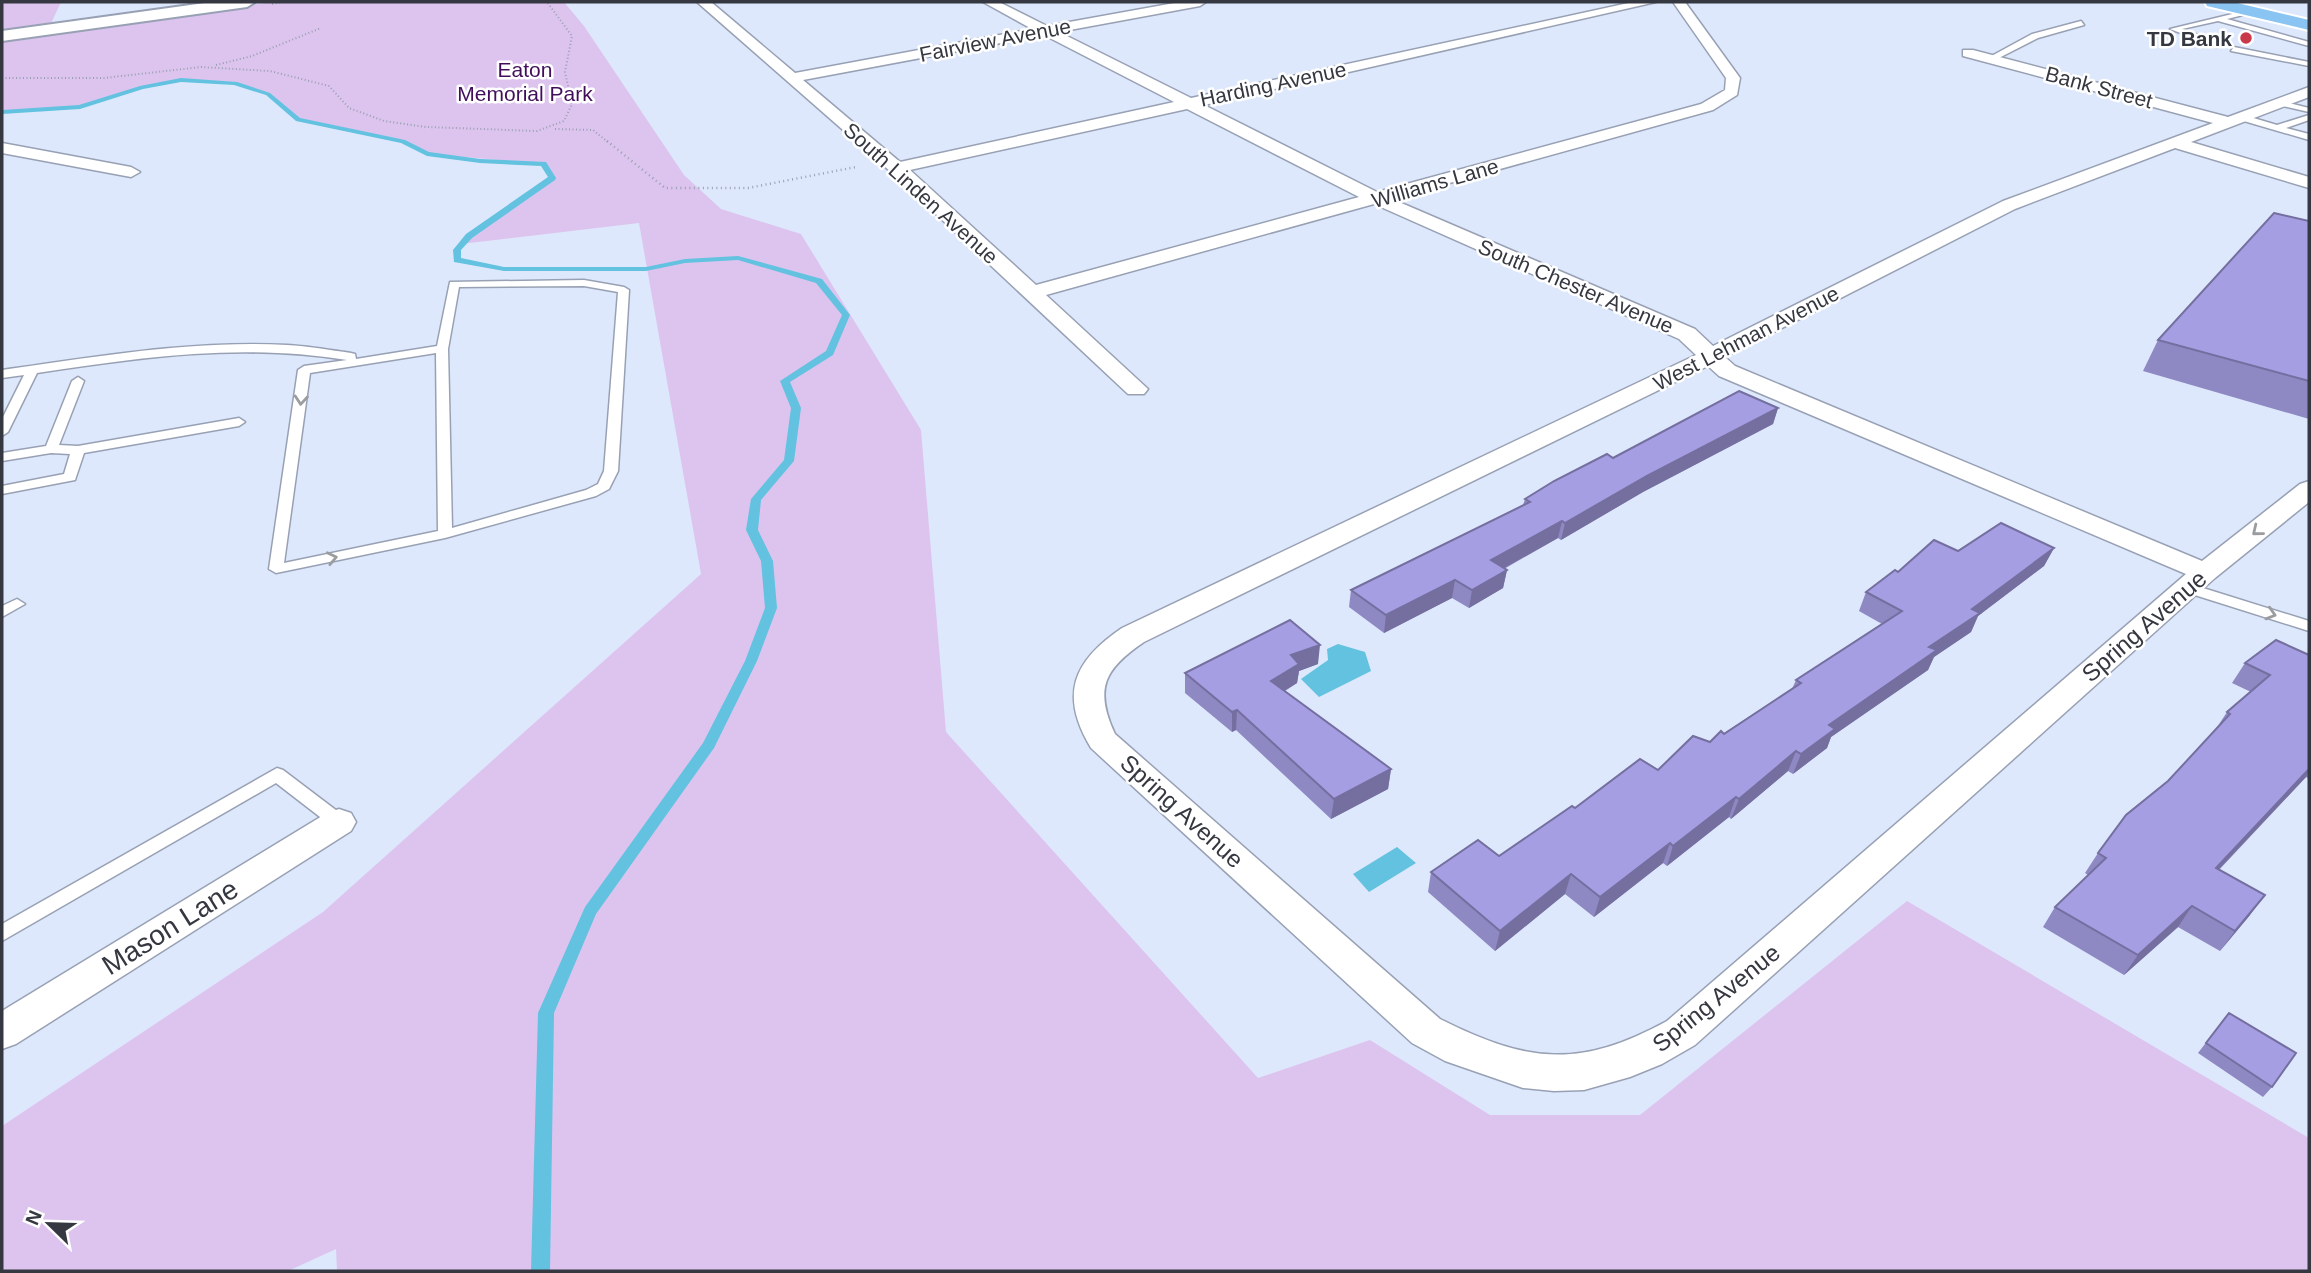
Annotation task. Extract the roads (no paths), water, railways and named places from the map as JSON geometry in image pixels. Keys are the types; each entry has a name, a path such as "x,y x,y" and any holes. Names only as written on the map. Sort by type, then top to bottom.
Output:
{"highway":[{"path":"2213,2 2309,25"}],"street":[{"path":"2,36 247,2"},
{"name":"South Chester Avenue","path":"989,2 1041,31 1190,103 1377,199 1687,334 1727,371 2196,580"},
{"name":"Fairview Avenue","path":"790,78 1200,2"},
{"name":"Harding Avenue","path":"892,164 1190,103 1650,2"},
{"name":"Williams Lane","path":"1030,293 1377,199 1707,107 1726,99 1732,92 1733,78 1679,2"},
{"path":"706,4 729,3"},
{"name":"South Linden Avenue","path":"706,4 892,164 1136,388"},
{"name":"Bank Street","path":"1968,53 2235,120"},
{"name":"West Lehman Avenue","path":"1193,608 1709,357 2008,205 2309,92"},
{"path":"2175,143 2309,183"},
{"path":"2,148 131,172"},
{"name":"Spring Avenue","path":"1193,608 1133,635 1113,648 1096,672 1087,693 1091,715 1102,740 1426,1031 1469,1055 1499,1065 1555,1074 1604,1069 1647,1055 1681,1033 2196,580 2309,489"},
{"name":"Mason Lane","path":"2,1032 339,822"}],"lane":[{"path":"2217,45 2179,34 2174,29 2253,11"},
{"path":"2218,19 2309,47"},
{"path":"1990,59 2035,36 2081,23"},
{"path":"2278,59 2309,47"},
{"path":"2234,49 2309,64"},
{"path":"2278,59 2284,64 2309,71"},
{"path":"2281,103 2309,110"},
{"path":"2277,128 2309,117"},
{"path":"2235,120 2309,137"},
{"path":"442,349 304,370 276,569 444,534 591,493 604,486 611,471 624,290 584,283 454,284 442,349 444,534"},
{"path":"2,374 120,358 230,348 288,348 366,359"},
{"path":"2,432 32,370"},
{"path":"51,449 78,381"},
{"path":"2,457 51,449 78,450 239,422"},
{"path":"2,490 70,477 78,450"},
{"path":"2196,580 2309,626"},
{"path":"2,612 17,604"},
{"path":"2,933 277,774 339,822"}],"water":[{"path":"1338,644 1365,652 1371,671 1319,697 1301,679 1328,660 1327,649"},
{"path":"1397,847 1416,863 1369,892 1353,874"}],"waterway":[{"path":"2,112 80,107 142,87 181,80 235,83 268,94 298,120 403,141 427,154 480,161 543,164 552,178 469,236 457,250 457,260 504,269 646,269 685,261 738,258 819,281 846,315 830,353 785,381 796,408 789,461 756,499 752,530 767,561 771,608 751,661 709,745 590,911 546,1013 541,1271"}],"place":[{"name":"TD Bank","path":"2246,38"}],"park label":[{"name":"Eaton Memorial Park","path":"525,81"}]}
